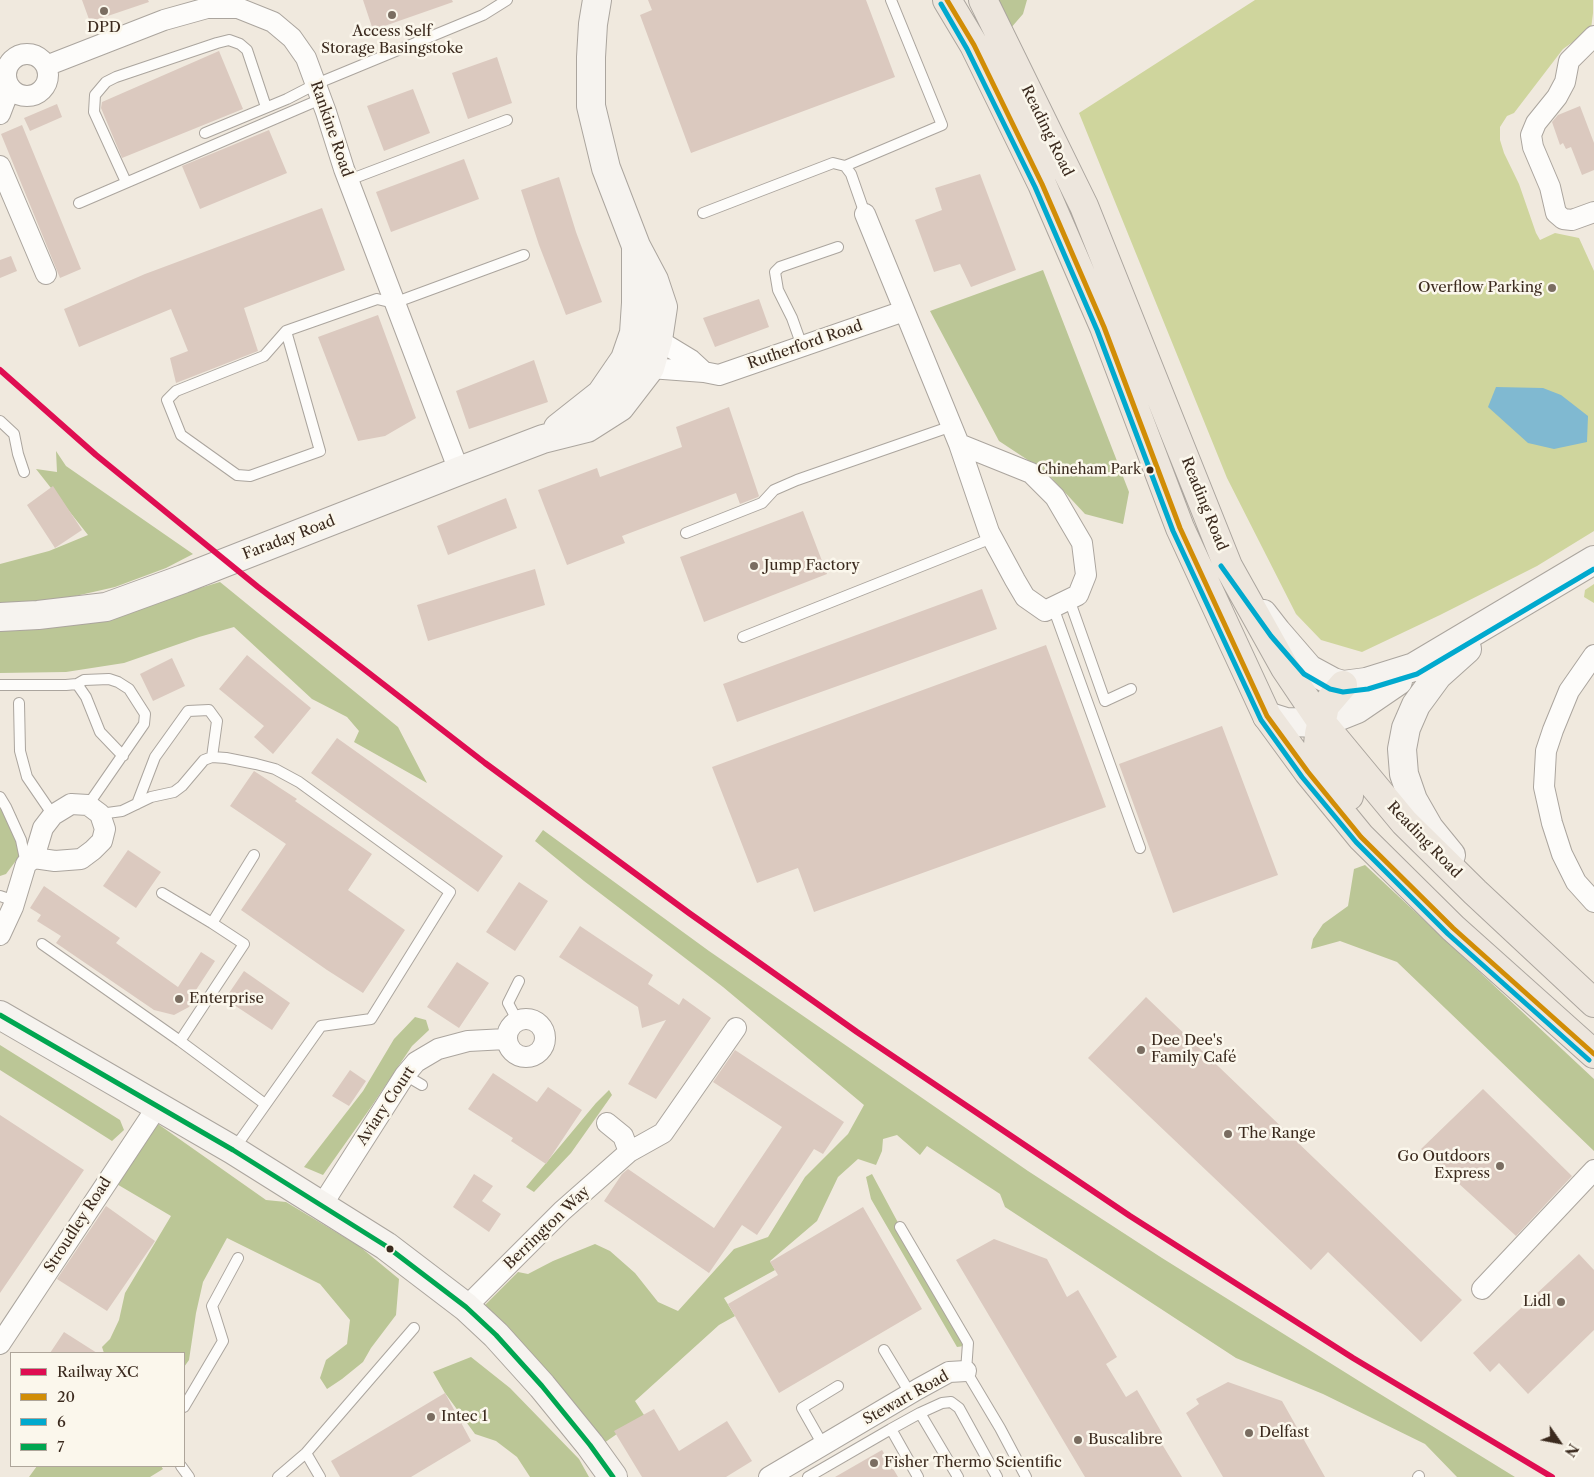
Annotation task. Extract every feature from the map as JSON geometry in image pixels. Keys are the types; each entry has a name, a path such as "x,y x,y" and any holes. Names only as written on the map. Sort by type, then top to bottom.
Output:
{"highway":[{"name":"Reading Road","path":"947,0 974,45 1042,184 1104,326 1180,528 1267,716 1308,772 1361,837 1453,928 1594,1054"},
{"name":"Reading Road","path":"984,0 1084,206 1228,566 1285,668 1322,723 1404,822 1475,892 1594,1003"},
{"path":"1344,685 1325,706 1318,745 1324,761 1380,836 1526,980 1534,1002"}],"street":[{"name":"Faraday Road","path":"0,618 106,607 282,542 458,471 543,440 601,394 651,358 663,307 654,280 636,246 606,168 591,106 591,57 597,0"},
{"name":"Rankine Road","path":"46,66 205,4 238,8 273,22 292,38 306,58 394,303 458,471"},
{"path":"1594,36 1569,61 1566,82 1557,97 1536,123 1531,135 1533,147 1550,187 1556,213 1563,219 1572,220 1594,212"},
{"path":"0,114 5,76 8,64 19,55 28,54 40,59 46,66 47,80 40,90 34,94 24,95 17,93 5,76"},
{"path":"0,166 46,274"},
{"path":"865,214 955,435 992,538 1025,597 1045,611 1078,595 1086,575 1082,543 1055,497 1031,472 1001,460 955,435"},
{"name":"Faraday Road","path":"636,246 636,303 651,358"},
{"name":"Rutherford Road","path":"651,358 719,375 904,311"},
{"path":"973,484 1001,460"},
{"path":"1228,566 1277,632 1310,669 1328,680 1344,685 1366,682 1414,666 1594,560"},
{"path":"1475,892 1455,860 1429,828 1413,800 1404,774 1402,749 1406,728 1416,705 1438,675 1465,651 1518,615 1528,600"},
{"path":"1594,655 1569,691 1553,730 1546,751 1544,787 1552,823 1562,854 1576,882 1594,902"},
{"path":"1267,716 1286,722 1322,723 1357,709 1401,679 1414,666"},
{"path":"0,935 7,898 30,861 43,828 53,815 71,804 94,809 105,829 102,841 94,850 82,858 30,861"},
{"path":"0,1015 233,1150 386,1246 466,1307 496,1335 542,1386 590,1445 613,1477"},
{"path":"525,1018 534,1020 542,1028 545,1039 541,1050 533,1056 523,1057 511,1051 506,1039 507,1033 512,1024 517,1020 525,1018"},
{"name":"Berrington Way","path":"466,1307 562,1211 630,1152 663,1133 736,1028"},
{"name":"Aviary Court","path":"322,1205 413,1080 416,1062 438,1049 468,1041 506,1039"},
{"name":"Stroudley Road","path":"0,1344 157,1107"},
{"path":"606,1123 624,1136 630,1152"},
{"path":"1482,1289 1594,1170"},
{"name":"Stewart Road","path":"769,1477 910,1393 949,1372 966,1371"}],"lane":[{"path":"79,203 484,15 507,0"},
{"path":"703,213 833,163 845,166 942,125 891,0"},
{"path":"126,182 94,112 95,95 106,82 217,42 229,40 240,44 247,50 266,107"},
{"path":"205,133 266,107 319,92"},
{"path":"349,180 507,120"},
{"path":"845,166 851,174 865,214"},
{"path":"802,346 792,318 778,290 775,272 780,267 838,247"},
{"path":"286,331 320,451 250,476 237,475 181,436 167,400 176,391 264,356 286,331 377,299 394,303 524,255"},
{"path":"0,422 14,434 24,472"},
{"path":"686,533 762,503 774,490 797,480 955,435"},
{"path":"743,637 992,538"},
{"path":"1061,603 1105,701 1131,689"},
{"path":"1061,603 1140,848"},
{"path":"0,685 77,684 84,680 109,679 130,689 145,714 144,724 123,756 94,809 122,811 152,797 174,792 182,786 204,760 212,757 256,764 275,769 300,782 450,892 371,1018 321,1026 233,1150"},
{"path":"77,684 86,697 100,732 123,756"},
{"path":"19,703 20,751 27,777 53,815"},
{"path":"137,804 155,757 188,710 209,710 218,721 212,757"},
{"path":"0,797 30,861"},
{"path":"212,923 254,856"},
{"path":"162,893 244,944 180,1041"},
{"path":"42,944 180,1041 265,1104"},
{"path":"517,1020 508,1003 519,981"},
{"path":"900,1227 968,1343 966,1371"},
{"path":"185,1405 223,1341 212,1306 238,1258"},
{"path":"278,1477 306,1453 414,1328"},
{"path":"884,1350 910,1393"},
{"name":"Stewart Road","path":"966,1371 1000,1428 1026,1477"},
{"path":"823,1446 802,1408 838,1386"},
{"path":"808,1477 920,1413 942,1403 951,1402 959,1408 997,1477"},
{"path":"920,1413 958,1477"},
{"path":"891,1429 918,1477"},
{"path":"306,1453 320,1477"}],"green space":[{"path":"995,0 1027,0 1023,14 1010,29"},
{"path":"1255,0 1593,0 1591,29 1563,49 1514,113 1507,116 1500,127 1500,140 1540,240 1555,233 1579,238 1594,271 1594,531 1537,566 1362,652 1321,640 1296,614 1227,478 1079,113"},
{"path":"1043,270 1129,492 1123,524 1085,514 1046,472 999,441 930,311"},
{"path":"56,451 66,466 193,554 166,568 115,587 58,600 0,609 0,564 49,551 88,535 36,469 57,472"},
{"path":"220,582 398,727 427,783 354,742 359,731 347,717 312,699 234,627 124,663 66,672 0,673 0,629 77,625"},
{"path":"1594,584 1594,603 1584,597 1585,590"},
{"path":"0,803 16,815 27,846 6,874 0,876"},
{"path":"543,830 709,951 1028,1171 1162,1258 1515,1477 1457,1477 1425,1444 1323,1394 1236,1358 1005,1207 1000,1194 927,1146 920,1155 897,1135 883,1139 882,1151 876,1165 858,1159 838,1177 817,1221 770,1261 775,1270 724,1298 735,1316 719,1325 635,1401 644,1415 604,1443 485,1305 518,1272 528,1274 553,1261 595,1244 610,1251 635,1273 658,1302 678,1311 734,1249 768,1237 805,1177 848,1134 864,1105 723,987 584,881 535,841"},
{"path":"1365,865 1594,1079 1594,1151 1397,962 1340,941 1311,949 1313,939 1323,924 1348,906 1354,869"},
{"path":"415,1017 426,1020 429,1030 412,1046 323,1175 304,1167 363,1091 394,1039"},
{"path":"0,1045 120,1120 124,1130 112,1141 0,1070"},
{"path":"609,1090 612,1095 571,1153 534,1192 526,1187 596,1103"},
{"path":"158,1124 266,1200 286,1202 359,1246 399,1279 396,1315 363,1362 327,1389 320,1378 326,1360 347,1344 350,1320 320,1284 227,1238 203,1282 189,1360 185,1366 185,1352 104,1352 102,1347 110,1339 119,1320 125,1293 171,1216 115,1183"},
{"path":"872,1174 964,1346 957,1347 871,1199 866,1177"},
{"path":"471,1357 510,1388 579,1459 589,1477 530,1477 517,1457 496,1441 475,1434 445,1393 433,1372"},
{"path":"36,1467 162,1467 163,1469 150,1477 29,1477"}],"water":[{"path":"1496,387 1543,388 1561,395 1588,416 1587,442 1554,449 1528,443 1488,407"}],"building":[{"name":"DPD","path":"82,0 148,0 149,2 90,22"},
{"name":"Access Self Storage Basingstoke","path":"363,0 452,0 453,2 373,30"},
{"path":"648,0 866,0 895,77 691,153 640,15 652,10"},
{"path":"219,51 243,109 122,158 101,108 102,102"},
{"path":"497,57 512,103 468,119 452,73"},
{"path":"413,89 430,133 384,151 367,106"},
{"path":"57,104 62,117 30,131 24,118"},
{"path":"1580,106 1594,143 1594,170 1582,175 1571,147 1566,149 1563,143 1560,145 1552,122 1558,115"},
{"path":"22,125 81,269 60,278 1,134"},
{"path":"269,130 287,173 200,209 182,166"},
{"path":"464,159 479,199 391,232 376,192"},
{"path":"980,174 1016,270 971,287 960,264 934,272 915,220 942,210 935,188"},
{"path":"559,177 576,232 602,302 566,315 539,245 521,190"},
{"path":"322,208 345,270 244,308 258,351 176,383 170,358 188,351 171,309 79,347 64,309 145,274"},
{"path":"11,256 17,271 0,278 0,260"},
{"path":"759,299 769,327 715,347 703,318"},
{"path":"378,315 416,418 385,436 358,441 318,337"},
{"path":"534,360 548,402 469,429 456,391"},
{"path":"729,407 758,497 740,504 736,493 622,536 625,543 567,565 538,490 597,468 600,477 682,447 676,427"},
{"path":"53,486 82,530 55,548 27,505"},
{"path":"506,498 517,528 448,555 437,526"},
{"path":"803,511 827,574 704,622 680,557"},
{"path":"535,569 545,605 428,641 417,605"},
{"path":"982,589 997,629 737,722 723,684"},
{"path":"1046,645 1106,807 814,912 798,868 757,883 712,767"},
{"path":"247,655 311,708 273,754 254,737 264,726 219,689"},
{"path":"172,658 185,686 153,701 140,674"},
{"path":"1222,726 1278,875 1173,913 1119,764"},
{"path":"337,738 503,856 478,892 311,773"},
{"path":"254,771 297,799 295,801 372,854 348,890 405,930 363,993 241,910 286,844 230,806"},
{"path":"128,850 161,872 136,908 103,886"},
{"path":"519,882 548,901 515,951 486,932"},
{"path":"44,886 120,938 116,943 178,987 201,952 215,961 192,996 195,998 189,1007 174,1015 154,1010 56,943 61,936 37,921 41,915 30,908"},
{"path":"580,926 653,975 648,984 679,1005 683,998 711,1018 656,1099 628,1084 666,1020 642,1028 638,1007 559,957"},
{"path":"457,962 489,983 459,1028 427,1007"},
{"path":"244,971 290,1003 272,1030 225,999"},
{"name":"The Range","path":"1146,997 1462,1300 1421,1342 1328,1252 1311,1270 1088,1058"},
{"path":"735,1050 844,1122 823,1154 814,1149 757,1235 742,1225 709,1273 604,1201 622,1174 628,1169 714,1228 782,1127 713,1082"},
{"path":"350,1070 366,1081 349,1106 332,1096"},
{"path":"493,1073 537,1102 548,1087 582,1110 546,1164 511,1141 513,1138 468,1109"},
{"name":"Go Outdoors Express","path":"1483,1089 1572,1176 1516,1236 1421,1149"},
{"path":"0,1115 84,1170 0,1293"},
{"path":"474,1174 493,1186 482,1201 501,1214 489,1232 453,1207"},
{"path":"106,1206 155,1241 107,1311 57,1279"},
{"path":"863,1207 922,1309 779,1393 728,1304 778,1275 770,1262"},
{"path":"994,1239 1047,1259 1067,1297 1078,1290 1117,1357 1106,1364 1126,1397 1137,1390 1162,1433 1157,1436 1182,1477 1085,1477 956,1260"},
{"name":"Lidl","path":"1579,1254 1594,1270 1594,1330 1528,1394 1499,1363 1490,1372 1473,1353"},
{"path":"64,1332 95,1352 51,1352"},
{"name":"Delfast","path":"1228,1382 1282,1401 1325,1477 1223,1477 1186,1413 1199,1404 1196,1399"},
{"name":"Intec 1","path":"445,1393 471,1441 411,1477 340,1477 331,1461"},
{"path":"654,1409 679,1451 727,1421 752,1461 726,1477 642,1477 614,1431"},
{"name":"Fisher Thermo Scientific","path":"882,1450 898,1477 835,1477"}],"rail line":[{"name":"XC","path":"0,370 96,455 258,587 485,763 689,913 857,1032 1130,1216 1353,1358 1552,1477"}],"transit line":[{"name":"20","path":"947,0 974,45 1042,184 1104,327 1180,528 1267,716 1308,772 1361,837 1453,928 1594,1054"},
{"name":"6","path":"941,4 967,49 1035,187 1097,330 1173,531 1261,720 1302,777 1356,842 1448,934 1589,1060"},
{"name":"6","path":"1221,566 1271,636 1304,674 1330,689 1343,692 1368,689 1417,674 1594,569"},
{"name":"7","path":"0,1015 233,1150 386,1246 466,1307 496,1335 542,1386 590,1445 613,1477"}],"place":[{"name":"DPD","path":"104,11"},
{"name":"Access Self Storage Basingstoke","path":"392,15"},
{"name":"Overflow Parking","path":"1552,288"},
{"name":"Chineham Park","path":"1150,470"},
{"name":"Jump Factory","path":"754,566"},
{"name":"Enterprise","path":"179,999"},
{"name":"Dee Dee's Family Café","path":"1141,1050"},
{"name":"The Range","path":"1228,1134"},
{"name":"Go Outdoors Express","path":"1500,1166"},
{"name":"Lidl","path":"1561,1302"},
{"name":"Intec 1","path":"431,1417"},
{"name":"Delfast","path":"1249,1433"},
{"name":"Buscalibre","path":"1078,1440"},
{"name":"Fisher Thermo Scientific","path":"874,1463"}]}
